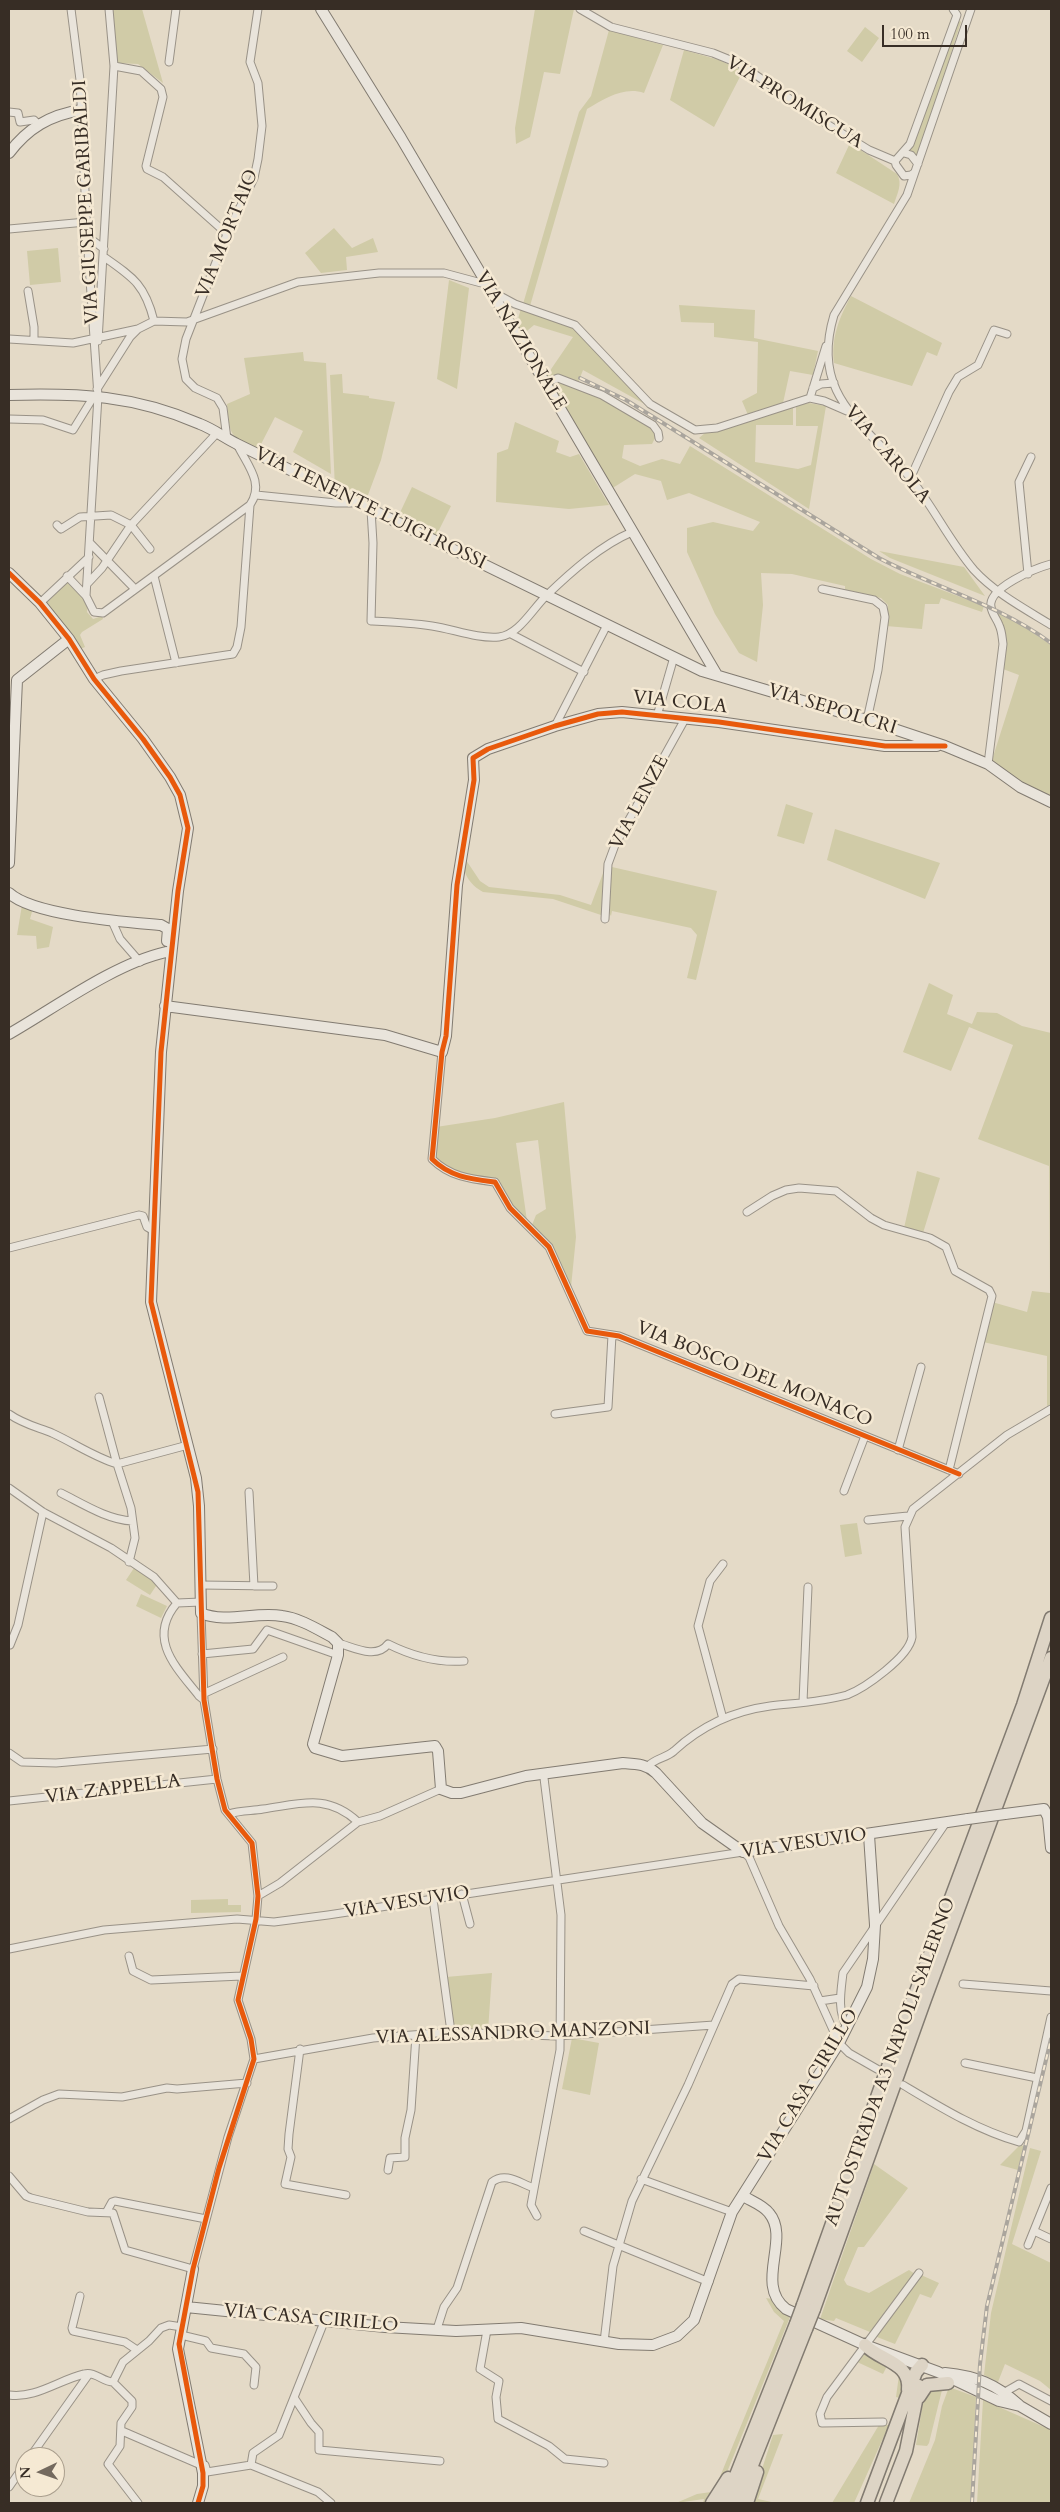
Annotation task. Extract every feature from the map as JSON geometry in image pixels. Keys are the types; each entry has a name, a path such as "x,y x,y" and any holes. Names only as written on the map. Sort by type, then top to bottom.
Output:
{"highway":[{"name":"AUTOSTRADA A3 NAPOLI-SALERNO","path":"809,2307 886,2072 1023,1704 1051,1618"},
{"name":"AUTOSTRADA A3 NAPOLI-SALERNO","path":"737,2503 786,2365 1051,1658"},
{"path":"865,2344 897,2364 905,2373 911,2404 906,2451 886,2503"},
{"name":"AUTOSTRADA A3 NAPOLI-SALERNO","path":"725,2503 786,2365"},
{"path":"712,2503 727,2479 766,2387 786,2365"},
{"path":"747,2503 786,2392 786,2365"},
{"path":"867,2503 929,2368"},
{"path":"911,2404 927,2385 948,2383"}],"street":[{"name":"VIA GIUSEPPE GARIBALDI","path":"72,9 80,80 86,222 97,338"},
{"path":"86,596 90,543 97,338 104,253 114,66 109,9"},
{"path":"169,62 176,9"},
{"name":"VIA MORTAIO","path":"227,439 223,408 217,398 195,388 186,379 182,359 186,339 227,234 254,178 262,126 258,83 250,62 258,9"},
{"name":"VIA NAZIONALE","path":"321,9 401,138 487,287 717,674"},
{"name":"VIA PROMISCUA","path":"580,9 611,27 713,53 740,64 822,121 869,150 895,161"},
{"path":"904,176 911,176 915,172 972,10 955,12 910,144 895,161 904,176 907,195"},
{"path":"114,66 141,71 161,89 162,97 146,166 147,169 164,177 227,234"},
{"path":"9,153 20,138 38,124 64,113 81,110"},
{"path":"9,112 18,113 20,122 34,120 38,124"},
{"path":"904,153 910,155 918,164"},
{"name":"VIA CAROLA","path":"915,172 907,195 840,302 829,336 829,363 835,386 847,411 910,479 960,553 976,571 997,590 1051,626"},
{"path":"9,229 86,222"},
{"path":"87,236 144,291 154,322"},
{"path":"9,339 34,339 64,343 138,329 154,322 181,323 270,291 298,282 317,279 379,273 444,273 487,287 516,304 575,325 650,404 695,430 717,428 810,398 824,401 847,411"},
{"path":"28,291 34,339"},
{"path":"9,419 44,420 73,430 130,337 138,329"},
{"path":"910,479 958,377 978,365 994,330 1007,334"},
{"path":"810,398 829,336"},
{"path":"545,383 558,378 602,395 653,425 658,432 659,438"},
{"path":"813,388 821,384 835,386 824,401"},
{"name":"VIA TENENTE LUIGI ROSSI","path":"9,395 96,394 132,401 194,421 371,510 702,671 717,674"},
{"path":"88,583 107,560 131,525 217,433"},
{"path":"67,576 86,596 94,612 103,613 250,504 256,495 257,484 237,444"},
{"path":"1028,574 1019,482 1031,457"},
{"path":"256,495 336,503 357,503"},
{"path":"94,679 104,675 233,654 237,647 241,626 250,504"},
{"path":"371,510 373,543 371,621 432,626 488,637 500,637 511,634 547,596 617,538 632,532"},
{"path":"57,525 61,530 80,517 107,514 131,525 150,549"},
{"path":"90,543 136,589"},
{"path":"40,603 89,557"},
{"path":"988,764 1003,644 1001,630 990,603 997,590 1051,564"},
{"path":"9,573 40,603 69,639 94,679 143,739 180,796 188,828 165,1006 151,1289 152,1311 196,1478 199,1506 202,1654 205,1696 217,1779 223,1805 253,1847 258,1896 256,1919 238,2000 251,2039 254,2059 228,2137 206,2219 193,2270 178,2349 201,2465 203,2486 198,2503"},
{"path":"154,576 176,663"},
{"path":"822,590 874,600 883,607 885,617 878,670 867,720"},
{"path":"555,726 607,625"},
{"path":"511,634 584,672"},
{"path":"9,863 17,680 69,639"},
{"path":"657,716 674,657"},
{"name":"VIA SEPOLCRI","path":"717,674 946,746 988,764 1020,787 1051,802"},
{"name":"VIA COLA","path":"442,1052 446,1036 457,884 474,780 473,758 488,749 555,726 598,714 622,712 885,746 946,746"},
{"name":"VIA LENZE","path":"605,919 608,864 616,845 685,719"},
{"path":"165,1006 163,1000 168,929 172,922 178,872 183,858"},
{"path":"9,893 38,906 112,921 161,925 168,929"},
{"path":"112,921 120,939 140,962"},
{"path":"9,1034 101,980 166,952"},
{"path":"165,1006 385,1035 442,1052"},
{"name":"VIA BOSCO DEL MONACO","path":"442,1052 432,1159 439,1166 462,1178 495,1182 510,1208 549,1247 587,1331 619,1336 959,1474"},
{"path":"747,1212 772,1196 786,1190 799,1188 836,1191 871,1218 884,1225 930,1238 946,1247 955,1271 989,1290 992,1296 949,1470"},
{"path":"9,1248 139,1215 143,1216 147,1227 154,1231"},
{"path":"555,1414 608,1407 612,1335"},
{"path":"898,1450 921,1367"},
{"path":"99,1397 131,1508 135,1538 129,1562"},
{"path":"648,1766 655,1759 672,1752 704,1727 723,1719 759,1708 835,1699 860,1690 899,1658 911,1644 904,1527 908,1516 913,1509 1015,1429 1051,1409"},
{"path":"9,1414 20,1422 52,1433 101,1460 117,1464 188,1445"},
{"path":"844,1491 865,1436"},
{"path":"9,1488 43,1512 111,1548 129,1562 154,1577 177,1603 201,1608 208,1616 282,1616 313,1627 338,1642 376,1653 383,1651 388,1644 404,1652 444,1662 464,1661"},
{"path":"249,1492 254,1586"},
{"path":"61,1493 122,1521 132,1521"},
{"path":"10,1645 18,1624 43,1512"},
{"path":"868,1520 908,1516"},
{"path":"723,1564 710,1581 698,1626 723,1719"},
{"path":"201,1586 273,1586"},
{"path":"802,1702 808,1587"},
{"path":"177,1603 166,1619 164,1648 199,1696 205,1696 283,1657"},
{"path":"202,1654 253,1650 267,1630 338,1655"},
{"path":"338,1642 338,1655 313,1744 315,1748 342,1756 435,1746 438,1750 441,1789"},
{"path":"9,1753 22,1762 56,1762 158,1756 213,1749"},
{"path":"258,1896 280,1883 358,1822 380,1816 441,1789 452,1793 461,1793 526,1776 623,1763 648,1766 702,1823 749,1856 779,1926 814,1986 840,2043 849,2053 877,2070"},
{"path":"537,2216 531,2205 560,2050 561,1915 544,1778"},
{"name":"VIA ZAPPELLA","path":"9,1801 38,1800 217,1779"},
{"path":"229,1814 316,1802 341,1809 358,1822"},
{"path":"1048,1808 1051,1848"},
{"name":"VIA VESUVIO","path":"9,1949 104,1930 227,1919 256,1919 274,1922 1048,1808"},
{"path":"847,2027 840,1998 843,1973 945,1824"},
{"name":"VIA CASA CIRILLO","path":"186,2307 324,2322 437,2329 487,2330 521,2328 604,2342 653,2345 677,2336 694,2320 709,2282 719,2245 732,2212 840,2043 866,1986 872,1959 875,1925 869,1835"},
{"path":"462,1894 470,1924"},
{"path":"433,1899 451,2032"},
{"path":"129,1956 132,1971 151,1980 242,1976"},
{"path":"604,2342 613,2266 641,2178 688,2085 735,1980 814,1986"},
{"path":"962,1984 1051,1992"},
{"path":"820,2001 840,1998"},
{"path":"903,2085 967,2122 997,2136 1019,2142 1026,2131 1051,2017"},
{"name":"VIA ALESSANDRO MANZONI","path":"254,2059 300,2049 373,2038 451,2032 560,2036 714,2025"},
{"path":"388,2170 390,2158 405,2157 405,2138 411,2110 416,2035"},
{"path":"300,2049 289,2134 288,2149 291,2158 285,2184 346,2195"},
{"path":"965,2063 1037,2078"},
{"path":"9,2119 43,2100 59,2094 122,2097 167,2088 177,2089 247,2083"},
{"path":"9,2176 26,2196 31,2198 88,2212 107,2211 114,2214 125,2250 193,2270"},
{"path":"437,2329 444,2307 457,2288 492,2182 502,2178 514,2179 534,2188"},
{"path":"641,2178 732,2212"},
{"path":"1028,2244 1048,2207 1051,2188"},
{"path":"743,2196 764,2208 773,2219 776,2235 772,2289 780,2304 865,2344 929,2368 999,2401 1020,2406"},
{"path":"107,2211 112,2202 115,2201 206,2219"},
{"path":"584,2231 618,2247 709,2282"},
{"path":"1034,2231 1051,2239"},
{"path":"883,2422 822,2423 820,2421 823,2404 865,2344 919,2273"},
{"path":"80,2296 72,2328 73,2331 125,2342 137,2350"},
{"path":"251,2465 253,2453 279,2435 295,2399 324,2322"},
{"path":"113,2382 123,2362 161,2328 169,2324 206,2341 211,2348 231,2353 242,2352 255,2364 254,2385"},
{"path":"487,2330 480,2369 499,2381 496,2397 498,2419 549,2446 565,2459 604,2464"},
{"path":"929,2368 968,2375 1004,2392 1020,2406 1051,2424"},
{"path":"37,2447 89,2374"},
{"path":"9,2395 32,2393 89,2374 113,2382 132,2401 132,2406 121,2423 120,2446 108,2464 138,2503"},
{"path":"1004,2392 1019,2384 1051,2401"},
{"path":"295,2399 319,2432 319,2450 440,2461"},
{"path":"193,2424 198,2428 206,2472 251,2465 318,2492 331,2503"},
{"path":"122,2431 201,2465"}],"shaded area":[{"path":"115,9 142,9 163,83 138,64 117,63 113,11"},
{"path":"535,9 574,9 560,74 544,72 530,137 516,144 515,128"},
{"path":"960,21 918,157 908,152 933,94 957,22"},
{"path":"865,27 879,38 862,62 847,51"},
{"path":"609,30 663,45 644,93 637,91 622,92 587,109 530,306 523,304 579,112 591,96"},
{"path":"684,50 719,60 743,71 714,127 670,100"},
{"path":"850,143 897,174 899,185 894,204 836,173"},
{"path":"334,228 352,248 373,238 378,252 346,257 347,270 321,273 305,253"},
{"path":"58,248 61,282 30,285 27,251"},
{"path":"449,280 469,288 457,389 437,379"},
{"path":"851,296 942,343 937,356 927,352 912,386 834,363 833,354 837,328"},
{"path":"679,305 755,310 754,338 818,351 813,375 790,371 783,403 748,415 742,401 757,393 758,342 714,337 714,323 681,322"},
{"path":"521,308 575,326 650,407 583,370 578,383 557,375 545,378 573,337 534,325 521,336 516,327"},
{"path":"303,352 304,361 326,363 331,474 293,452 303,431 275,417 258,450 236,438 230,429 227,404 250,394 244,358"},
{"path":"342,374 343,393 395,402 381,460 365,503 335,489 330,375"},
{"path":"554,381 567,383 594,393 654,429 657,434 652,444 624,445 622,458 640,466 662,459 680,464 690,446 871,559 900,574 984,606 982,612 941,598 939,604 925,604 922,629 886,626 888,605 881,598 845,591 845,586 792,574 761,573 763,605 757,662 739,653 715,614 687,552 687,528 713,522 753,531 760,522 689,493 667,500 661,481 635,474 611,489 550,386"},
{"path":"809,403 826,406 809,509 699,438 705,433 793,405 793,425 756,425 755,462 798,469 811,465 818,426 796,426 796,405"},
{"path":"515,422 559,441 556,452 570,457 579,454 609,505 569,509 496,502 497,453 508,449"},
{"path":"412,487 451,506 435,538 397,519"},
{"path":"879,551 964,567 985,596 890,558"},
{"path":"68,581 88,603 87,612 93,619 102,616 103,619 82,632 80,635 85,647 80,649 45,602"},
{"path":"996,611 1008,616 1051,645 1051,798 1025,785 992,760 1019,675 1003,669 1004,629"},
{"path":"786,804 813,813 804,844 777,836"},
{"path":"835,829 940,863 925,899 827,860"},
{"path":"464,857 480,881 489,887 560,895 591,905 605,868 601,915 553,899 483,892 470,882 465,873"},
{"path":"612,867 717,891 696,980 687,978 697,935 691,928 612,911 611,916 608,911"},
{"path":"22,905 33,908 30,919 53,927 49,947 37,949 36,936 17,935"},
{"path":"929,983 953,995 947,1014 972,1024 977,1012 997,1013 1022,1026 1051,1033 1051,1404 1047,1406 1047,1356 983,1342 992,1302 1027,1312 1032,1291 1050,1293 1049,1166 978,1139 1013,1045 969,1027 951,1071 903,1052"},
{"path":"564,1102 576,1237 571,1287 549,1244 532,1225 536,1215 546,1209 538,1140 516,1143 527,1221 512,1207 496,1181 463,1175 446,1168 436,1158 434,1147 436,1127 495,1118"},
{"path":"917,1171 940,1178 923,1233 904,1228"},
{"path":"857,1523 862,1554 845,1557 840,1525"},
{"path":"134,1568 158,1583 150,1595 126,1580"},
{"path":"141,1594 167,1606 161,1618 136,1606"},
{"path":"228,1899 228,1905 241,1905 241,1912 191,1913 191,1900"},
{"path":"492,1973 488,2031 453,2030 446,1977"},
{"path":"572,2038 599,2043 590,2095 562,2089"},
{"path":"1020,2145 1024,2146 1018,2170 1000,2165"},
{"path":"1030,2148 1041,2151 1012,2244 1051,2263 1051,2390 1040,2381 1005,2364 998,2382 984,2375 991,2313"},
{"path":"874,2164 908,2188 864,2247 858,2247 844,2280 847,2285 869,2293 909,2270 915,2274 870,2332 836,2318 834,2321 820,2319"},
{"path":"921,2275 939,2283 931,2298 920,2294 895,2344 877,2337 876,2335"},
{"path":"766,2298 772,2299 776,2307 790,2317 723,2482 708,2503 703,2503 704,2499 676,2503 697,2494 711,2492 719,2479 784,2321 774,2312"},
{"path":"866,2352 899,2368 904,2386 900,2398 896,2397 899,2375 887,2366 883,2374 855,2361 862,2353"},
{"path":"940,2386 942,2390 929,2443 927,2446 916,2445 925,2390"},
{"path":"949,2387 976,2397 971,2503 909,2503 935,2440 942,2406"},
{"path":"983,2400 1051,2430 1051,2503 977,2503"},
{"path":"879,2425 889,2425 854,2503 832,2503"},
{"path":"783,2434 758,2499 776,2503 751,2503 773,2435"}],"railway":[{"path":"580,378 626,400 879,558 1010,617 1051,643"},
{"path":"972,2503 980,2364 987,2306 1051,2039"}],"cycle path":[{"path":"9,573 40,603 69,639 94,679 143,739 170,777 180,795 188,828 178,891 161,1052 151,1302 198,1492 204,1700 217,1779 225,1810 252,1843 258,1896 256,1919 238,2000 251,2039 254,2059 219,2168 193,2269 179,2344 203,2473 203,2486 198,2503"},
{"path":"945,746 885,746 719,722 622,712 598,714 555,726 488,749 473,758 474,780 457,885 446,1036 442,1052 432,1159 446,1170 461,1176 495,1182 510,1208 549,1247 587,1331 619,1336 959,1474"}]}
